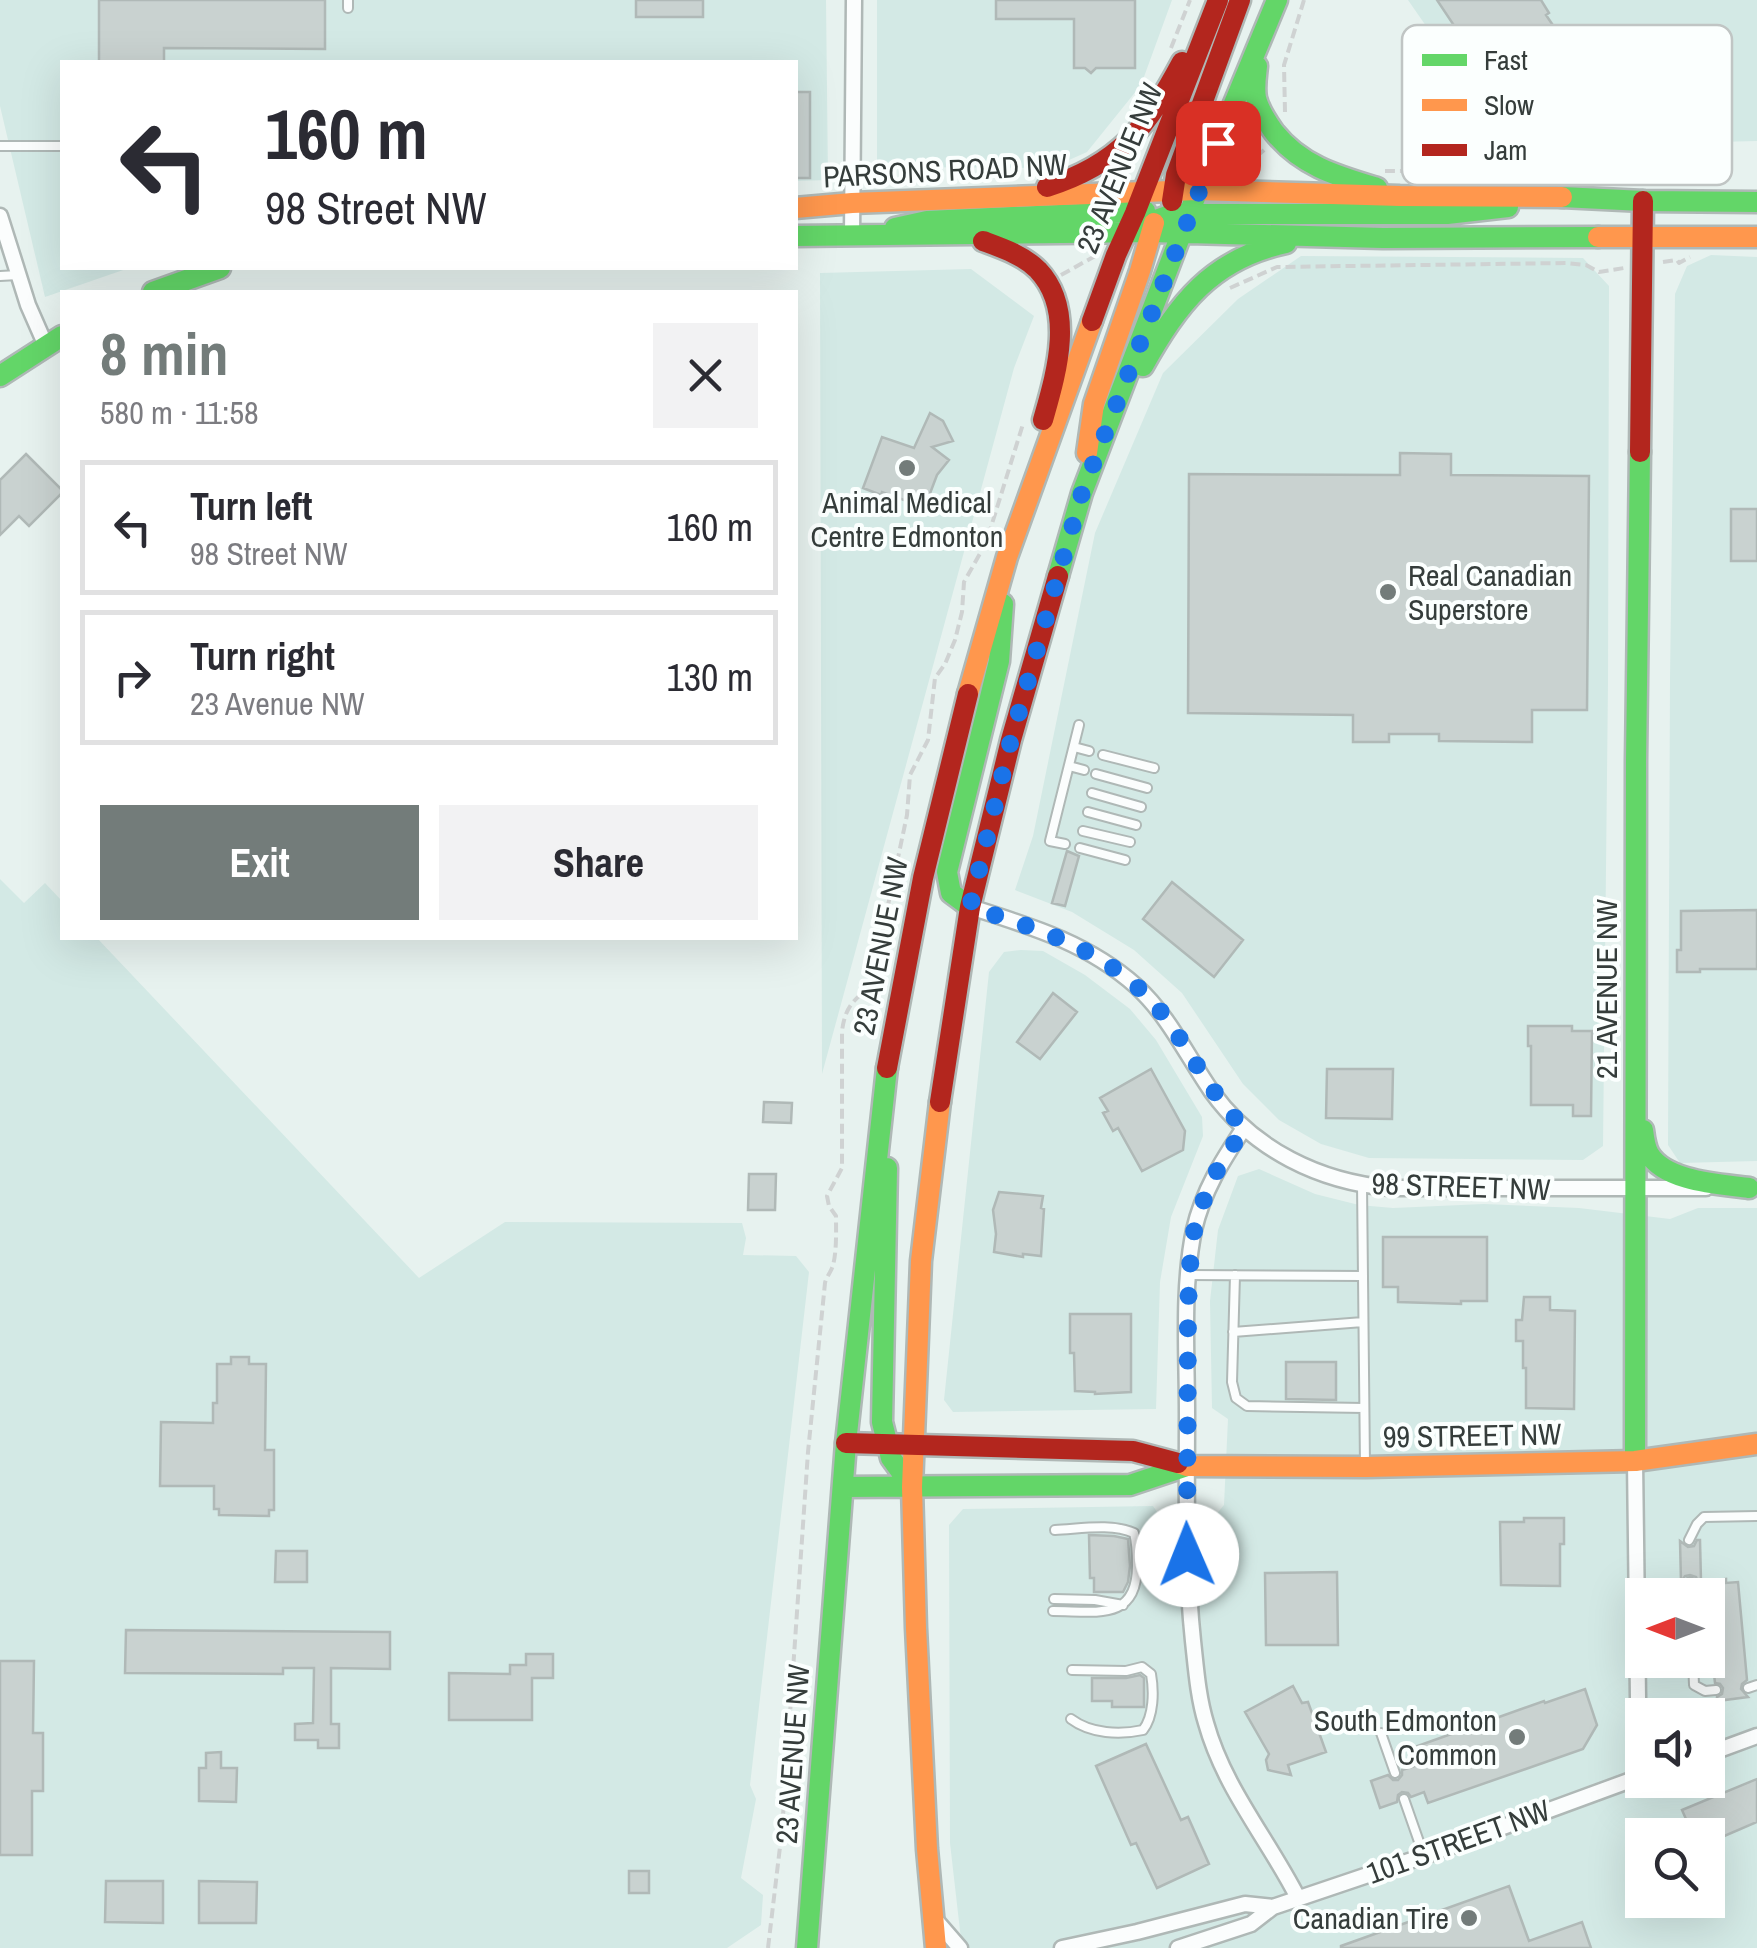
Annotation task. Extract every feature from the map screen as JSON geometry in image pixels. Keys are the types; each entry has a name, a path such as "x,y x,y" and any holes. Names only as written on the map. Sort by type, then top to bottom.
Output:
{"main road":[{"path":"947,199 1060,184 1104,164 1135,136 1168,87 1208,0"},
{"name":"23 AVENUE NW","path":"936,1948 921,1729 912,1487 918,1314 930,1173 948,1040 970,907 1011,740 1082,493 1104,433 1218,0"},
{"path":"1082,493 1094,404 1240,0"},
{"path":"1198,190 1277,0"},
{"path":"1260,45 1256,100 1278,136 1319,170 1400,196"},
{"name":"PARSONS ROAD NW","path":"1163,212 1198,190 1757,202"},
{"path":"861,235 926,221 1163,212 1470,214 1533,198"},
{"name":"PARSONS ROAD NW","path":"798,208 947,199 1163,212 1382,238 1757,238"},
{"name":"21 AVENUE NW","path":"1634,1461 1636,761 1644,201"},
{"name":"23 AVENUE NW","path":"807,1948 846,1443 867,1237 888,1063 923,878 961,717 1016,530 1125,233 1163,212"},
{"name":"PARSONS ROAD NW","path":"798,236 1125,233"},
{"path":"921,236 982,241 1011,251 1042,274 1058,302 1062,324 1057,367 1019,501 1016,530"},
{"path":"1104,433 1174,314 1213,276 1242,257 1278,244 1382,238"},
{"path":"158,290 214,270"},
{"path":"0,376 54,341"},
{"path":"970,907 951,893 947,872 999,662 1007,557"},
{"path":"888,1063 882,1422 884,1444 912,1487"},
{"path":"1636,1068 1644,1135 1651,1158 1661,1168 1679,1176 1753,1188"},
{"name":"99 STREET NW","path":"846,1443 1132,1450 1187,1466 1366,1467 1634,1461 1757,1444"},
{"name":"99 STREET NW","path":"843,1487 1130,1485 1187,1466"}],"street":[{"path":"854,0 852,203 861,235"},
{"path":"0,216 18,276 54,341"},
{"name":"98 STREET NW","path":"970,907 1055,934 1127,978 1166,1018 1212,1092 1244,1128 1270,1149 1300,1164 1362,1184 1402,1188 1753,1188"},
{"path":"1244,1128 1210,1182 1195,1226 1188,1275 1188,1591 1196,1671 1212,1744 1229,1782 1298,1898"},
{"name":"21 AVENUE NW","path":"1634,1461 1639,1698"},
{"path":"1725,1748 1757,1736"},
{"name":"101 STREET NW","path":"1178,1948 1251,1924 1274,1906 1625,1783"},
{"name":"101 STREET NW","path":"1062,1948 1245,1904 1274,1906"},
{"path":"933,1916 960,1948"}],"lane":[{"path":"0,146 60,146"},
{"path":"0,276 18,276"},
{"path":"1065,844 1050,840 1079,726"},
{"path":"1074,747 1088,751"},
{"path":"1103,754 1154,768"},
{"path":"1069,766 1084,770"},
{"path":"1096,774 1148,788"},
{"path":"1064,786 1078,790"},
{"path":"1092,793 1141,807"},
{"path":"1059,805 1074,809"},
{"path":"1088,812 1136,824"},
{"path":"1054,824 1069,828"},
{"path":"1083,831 1130,842"},
{"path":"1080,848 1125,860"},
{"path":"1362,1184 1366,1467"},
{"path":"1188,1275 1363,1276"},
{"path":"1235,1275 1232,1382 1236,1398 1247,1406 1364,1408"},
{"path":"1234,1332 1363,1322"},
{"path":"1689,1540 1704,1517 1757,1516"},
{"path":"1053,1611 1100,1611 1123,1605 1135,1589 1137,1544 1134,1533 1128,1530 1055,1530"},
{"path":"1054,1599 1123,1605"},
{"path":"1072,1670 1142,1667 1151,1674 1152,1681 1150,1720 1144,1730 1094,1730 1083,1728 1072,1719"},
{"path":"1694,1678 1694,1685 1706,1691 1716,1690"},
{"path":"1381,1733 1395,1773"},
{"path":"1404,1799 1424,1856"}],"path":[{"path":"1285,116 1284,65 1304,0"},
{"path":"1226,177 1248,165 1271,144"},
{"path":"1376,171 1402,171"},
{"path":"1054,280 1098,254"},
{"path":"1222,286 1233,288 1277,267 1318,265 1566,263 1586,265 1600,272 1608,270"},
{"path":"768,1948 782,1830 789,1703"}],"shaded area":[{"path":"0,0 826,0 828,180 798,181 798,60 60,60 60,270 123,270 45,297 0,106"},
{"path":"877,0 1172,0 1141,85 1087,152 1051,168 877,167"},
{"path":"1408,0 1757,0 1757,141 1732,142 1732,25 1425,25"},
{"path":"1711,255 1757,257 1757,1161 1680,1163 1668,1145 1675,294 1687,266"},
{"path":"1301,256 1583,258 1609,286 1603,1146 1583,1160 1369,1158 1321,1144 1279,1120 1243,1084 1182,993 1134,950 1072,912 1015,890 1033,836 1095,533 1163,373 1238,299"},
{"path":"971,269 1034,316 1014,368 822,1074 820,273"},
{"path":"0,879 24,903 45,883 60,899 60,940 99,940 419,1278 505,1222 742,1223 746,1238 743,1255 796,1256 809,1272 750,1785 756,1799 741,1878 763,1895 761,1925 727,1948 0,1948"},
{"path":"1043,951 1085,975 1130,1009 1156,1040 1202,1117 1203,1136 1171,1217 1160,1282 1156,1409 953,1412 944,1400 989,972 1004,952"},
{"name":"South Edmonton Common","path":"1259,1169 1315,1194 1359,1205 1393,1208 1484,1204 1579,1208 1670,1219 1698,1208 1757,1208 1757,1948 962,1948 950,1843 949,1525 963,1509 1153,1506 1166,1525 1215,1516 1224,1505 1228,1419 1212,1408 1210,1301 1218,1230 1238,1176"}],"building":[{"path":"99,0 325,0 325,49 164,48 164,60 99,60"},
{"path":"636,0 703,0 703,17 636,17"},
{"path":"996,0 1135,0 1135,68 1096,68 1091,73 1085,68 1074,68 1074,19 996,19"},
{"path":"1437,0 1541,0 1553,25 1454,25"},
{"path":"798,92 810,92 810,178 798,178"},
{"name":"Animal Medical Centre Edmonton","path":"930,413 943,421 953,441 932,447 949,460 937,475 929,509 863,488 882,437 914,448"},
{"name":"Real Canadian Superstore","path":"1400,453 1451,454 1451,475 1589,476 1587,710 1532,710 1532,742 1439,741 1439,734 1389,734 1389,742 1353,742 1353,715 1188,713 1189,474 1400,475"},
{"path":"26,454 60,488 60,495 29,526 19,516 0,535 0,480"},
{"path":"1731,509 1757,509 1757,561 1731,561"},
{"path":"1067,851 1079,856 1065,906 1052,903"},
{"path":"1172,882 1243,940 1214,977 1143,919"},
{"path":"1757,910 1757,969 1677,972 1681,911"},
{"path":"1053,993 1077,1012 1040,1059 1017,1042"},
{"path":"1528,1026 1572,1026 1572,1031 1592,1031 1591,1116 1573,1116 1573,1105 1531,1105"},
{"path":"1151,1069 1185,1131 1183,1150 1142,1171 1118,1128 1113,1131 1100,1098"},
{"path":"1327,1069 1393,1069 1392,1119 1326,1118"},
{"path":"764,1102 792,1103 791,1123 763,1122"},
{"path":"749,1174 776,1174 775,1210 748,1210"},
{"path":"999,1192 1043,1196 1041,1256 994,1252 993,1210"},
{"path":"1383,1237 1487,1237 1487,1301 1398,1302 1398,1287 1383,1287"},
{"path":"1524,1297 1550,1297 1550,1310 1575,1311 1574,1409 1526,1408 1523,1341 1516,1341 1516,1320 1522,1320"},
{"path":"1070,1314 1131,1314 1131,1392 1075,1391"},
{"path":"231,1357 249,1357 249,1364 266,1364 265,1450 274,1450 274,1510 269,1510 269,1516 219,1515 219,1509 214,1509 214,1486 160,1486 161,1422 213,1423 217,1364 231,1364"},
{"path":"1286,1362 1336,1362 1336,1400 1286,1399"},
{"path":"1524,1518 1564,1518 1560,1586 1501,1585 1500,1522 1524,1522"},
{"path":"1089,1535 1128,1539 1130,1566 1123,1592 1094,1592"},
{"path":"1700,1540 1701,1578 1681,1578 1680,1541 1694,1546"},
{"path":"276,1551 307,1551 307,1582 275,1582"},
{"path":"1337,1572 1338,1645 1266,1645 1265,1573"},
{"path":"1725,1579 1726,1583 1738,1582 1747,1680 1741,1689 1748,1697 1725,1700 1717,1698 1723,1688 1714,1678 1725,1678"},
{"path":"126,1630 390,1632 390,1669 331,1668 331,1724 339,1724 339,1748 318,1748 318,1740 295,1740 295,1724 313,1723 314,1668 283,1668 283,1674 125,1673"},
{"path":"526,1654 553,1654 553,1678 532,1678 532,1720 449,1720 449,1673 510,1674 510,1665 526,1665"},
{"path":"0,1661 34,1661 33,1733 43,1733 43,1791 32,1791 32,1855 0,1855"},
{"path":"1092,1678 1144,1678 1144,1707 1112,1707 1112,1701 1092,1701"},
{"path":"1293,1686 1302,1703 1308,1702 1326,1752 1288,1765 1291,1775 1268,1770 1269,1754 1245,1712"},
{"name":"South Edmonton Common","path":"1585,1689 1597,1725 1583,1749 1428,1803 1424,1792 1411,1797 1402,1792 1397,1802 1380,1808 1371,1781 1388,1775 1398,1780 1402,1770 1415,1766 1409,1749"},
{"path":"1146,1744 1181,1820 1188,1817 1209,1864 1157,1888 1136,1843 1131,1845 1096,1766"},
{"path":"221,1752 221,1768 237,1768 236,1802 199,1801 199,1768 206,1768 206,1753"},
{"path":"1757,1779 1757,1822 1725,1836 1725,1818 1686,1818 1682,1810 1711,1798 1725,1798 1725,1792"},
{"path":"629,1871 649,1871 649,1893 629,1893"},
{"path":"106,1881 163,1881 163,1923 105,1922"},
{"path":"199,1881 257,1882 256,1923 199,1923"},
{"name":"Canadian Tire","path":"1509,1886 1529,1941 1582,1922 1591,1948 1341,1948 1341,1946"}],"traffic: fast":[{"path":"1058,576 1082,493 1198,190 1277,0"},
{"path":"1257,66 1257,103 1285,144 1321,168 1377,188"},
{"path":"1562,197 1757,202"},
{"path":"1131,229 1173,214 1447,214 1508,207"},
{"path":"895,228 927,221 1145,211"},
{"path":"798,236 1151,232 1383,238 1598,237"},
{"path":"1143,366 1170,323 1200,287 1237,260 1286,243"},
{"path":"159,290 214,270"},
{"path":"0,376 60,337"},
{"path":"1635,1461 1640,452"},
{"path":"970,907 951,893 947,872 999,661 1003,604"},
{"path":"807,1948 846,1443 887,1068"},
{"path":"1643,1130 1649,1154 1668,1171 1694,1180 1749,1188"},
{"path":"887,1168 882,1422 891,1458 912,1487"},
{"path":"843,1487 1130,1485 1187,1466"}],"traffic: slow":[{"path":"798,208 1198,190 1562,197"},
{"path":"1087,453 1094,404 1154,223"},
{"path":"1598,237 1757,237"},
{"path":"968,694 1007,557 1092,321"},
{"path":"936,1948 927,1849 912,1487 921,1261 940,1102"},
{"path":"1178,1463 1366,1467 1635,1461 1757,1444"}],"traffic: jam":[{"path":"1092,321 1218,0"},
{"path":"1172,201 1176,175 1240,0"},
{"path":"1047,187 1094,167 1129,140 1156,106 1182,62"},
{"path":"1640,452 1643,201"},
{"path":"983,241 1012,252 1038,270 1057,304 1060,343 1043,420"},
{"path":"940,1102 970,907 1011,740 1058,576"},
{"path":"887,1068 923,878 968,694"},
{"path":"846,1443 1133,1451 1178,1463"}],"place":[{"name":"Animal Medical Centre Edmonton","path":"907,468"},
{"name":"Real Canadian Superstore","path":"1388,592"},
{"name":"South Edmonton Common","path":"1517,1737"},
{"name":"Canadian Tire","path":"1469,1918"}],"route":[{"path":"1187,1555 1191,1250 1210,1182 1244,1128 1212,1092 1166,1018 1127,978 1055,934 970,907 1011,740 1082,493 1218,143"}]}
